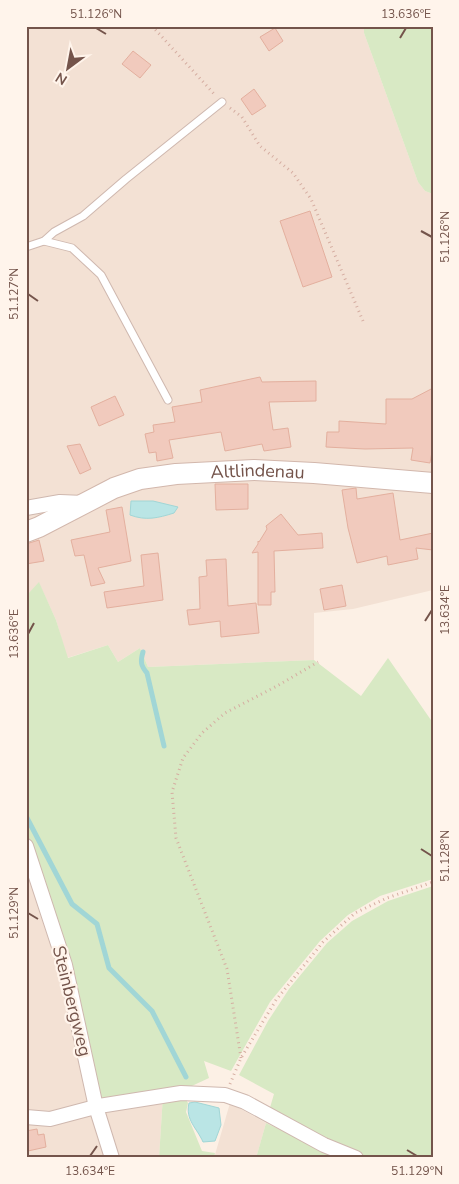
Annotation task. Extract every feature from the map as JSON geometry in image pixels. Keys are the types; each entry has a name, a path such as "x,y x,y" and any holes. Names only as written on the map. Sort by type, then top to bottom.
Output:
{"street":[{"name":"Altlindenau","path":"26,532 114,488 140,479 254,470 433,483"},
{"path":"26,508 60,502 87,503"},
{"name":"Steinbergweg","path":"26,846 66,965 96,1107 112,1158"},
{"path":"26,1117 50,1119 96,1107 181,1093 225,1095 245,1102 324,1145 356,1158"}],"lane":[{"path":"26,247 44,241 54,232 83,216 222,102"},
{"path":"44,241 72,248 102,276 168,400"}],"path":[{"path":"152,26 222,102 242,117 260,146 293,173 311,199 363,321"},
{"path":"241,1058 227,969 176,838 172,792 183,758 202,733 225,714 318,662"},
{"path":"225,1095 241,1058 276,1000 323,942 355,913 387,898 433,882"}],"shaded area":[{"path":"26,26 364,26 364,33 418,182 425,191 433,194 433,590 353,609 314,613 314,660 148,667 140,648 118,662 108,645 67,658 56,620 39,583 26,596"},
{"path":"26,839 68,965 163,1095 159,1158 26,1158"},
{"path":"230,1103 266,1123 256,1158 214,1158"}],"green space":[{"path":"364,26 433,26 433,194 425,191 418,182 364,33"},
{"path":"39,582 56,620 68,658 108,645 118,662 140,648 148,667 314,660 361,696 388,658 433,723 433,879 380,896 348,915 320,941 270,1002 231,1071 204,1061 209,1078 181,1091 188,1103 186,1112 202,1151 215,1153 214,1158 159,1158 163,1095 97,1105 68,965 26,839 26,596"},
{"path":"433,886 433,1158 366,1158 269,1111 274,1094 239,1075 268,1021 289,989 327,943 352,921 388,901"},
{"path":"266,1123 339,1158 256,1158"}],"water":[{"path":"131,501 153,501 178,507 174,513 168,515 141,518 130,515"},
{"path":"195,1102 219,1108 221,1125 215,1141 203,1142 192,1124 188,1109 189,1103"}],"building":[{"path":"275,28 283,41 269,51 260,37"},
{"path":"133,51 151,65 140,78 122,64"},
{"path":"254,89 266,106 252,115 241,99"},
{"path":"310,211 332,277 303,287 280,221"},
{"path":"260,377 262,382 316,381 316,401 269,402 273,430 288,428 291,447 264,451 262,444 225,451 221,432 169,440 173,458 157,461 156,452 149,453 145,434 154,432 153,425 175,422 172,407 202,402 200,390"},
{"path":"433,388 433,446 430,463 411,460 413,448 365,449 326,447 327,432 339,432 339,421 386,424 386,399 412,399"},
{"path":"115,396 124,415 99,426 91,407"},
{"path":"80,444 91,469 80,474 67,446"},
{"path":"215,484 248,484 248,509 216,510"},
{"path":"356,488 357,499 393,493 400,540 433,533 433,550 416,548 418,559 388,565 387,556 357,563 348,528 342,490"},
{"path":"122,507 131,561 98,568 105,583 91,586 84,555 75,556 71,540 110,532 106,510"},
{"path":"281,514 298,535 322,533 323,548 274,551 275,592 271,592 271,605 258,605 258,552 252,553 267,529 266,526"},
{"path":"39,540 44,561 26,564 26,544"},
{"path":"158,553 163,600 107,608 104,592 144,586 141,555"},
{"path":"226,559 228,606 256,603 259,633 221,637 220,621 189,625 187,610 200,609 199,577 207,576 206,560"},
{"path":"342,585 346,606 324,610 320,589"},
{"path":"37,1129 38,1135 44,1134 46,1147 28,1151 26,1131"}],"waterway":[{"path":"143,652 142,664 147,673 164,746"},
{"path":"26,816 72,904 97,924 109,968 152,1011 186,1077"}]}
